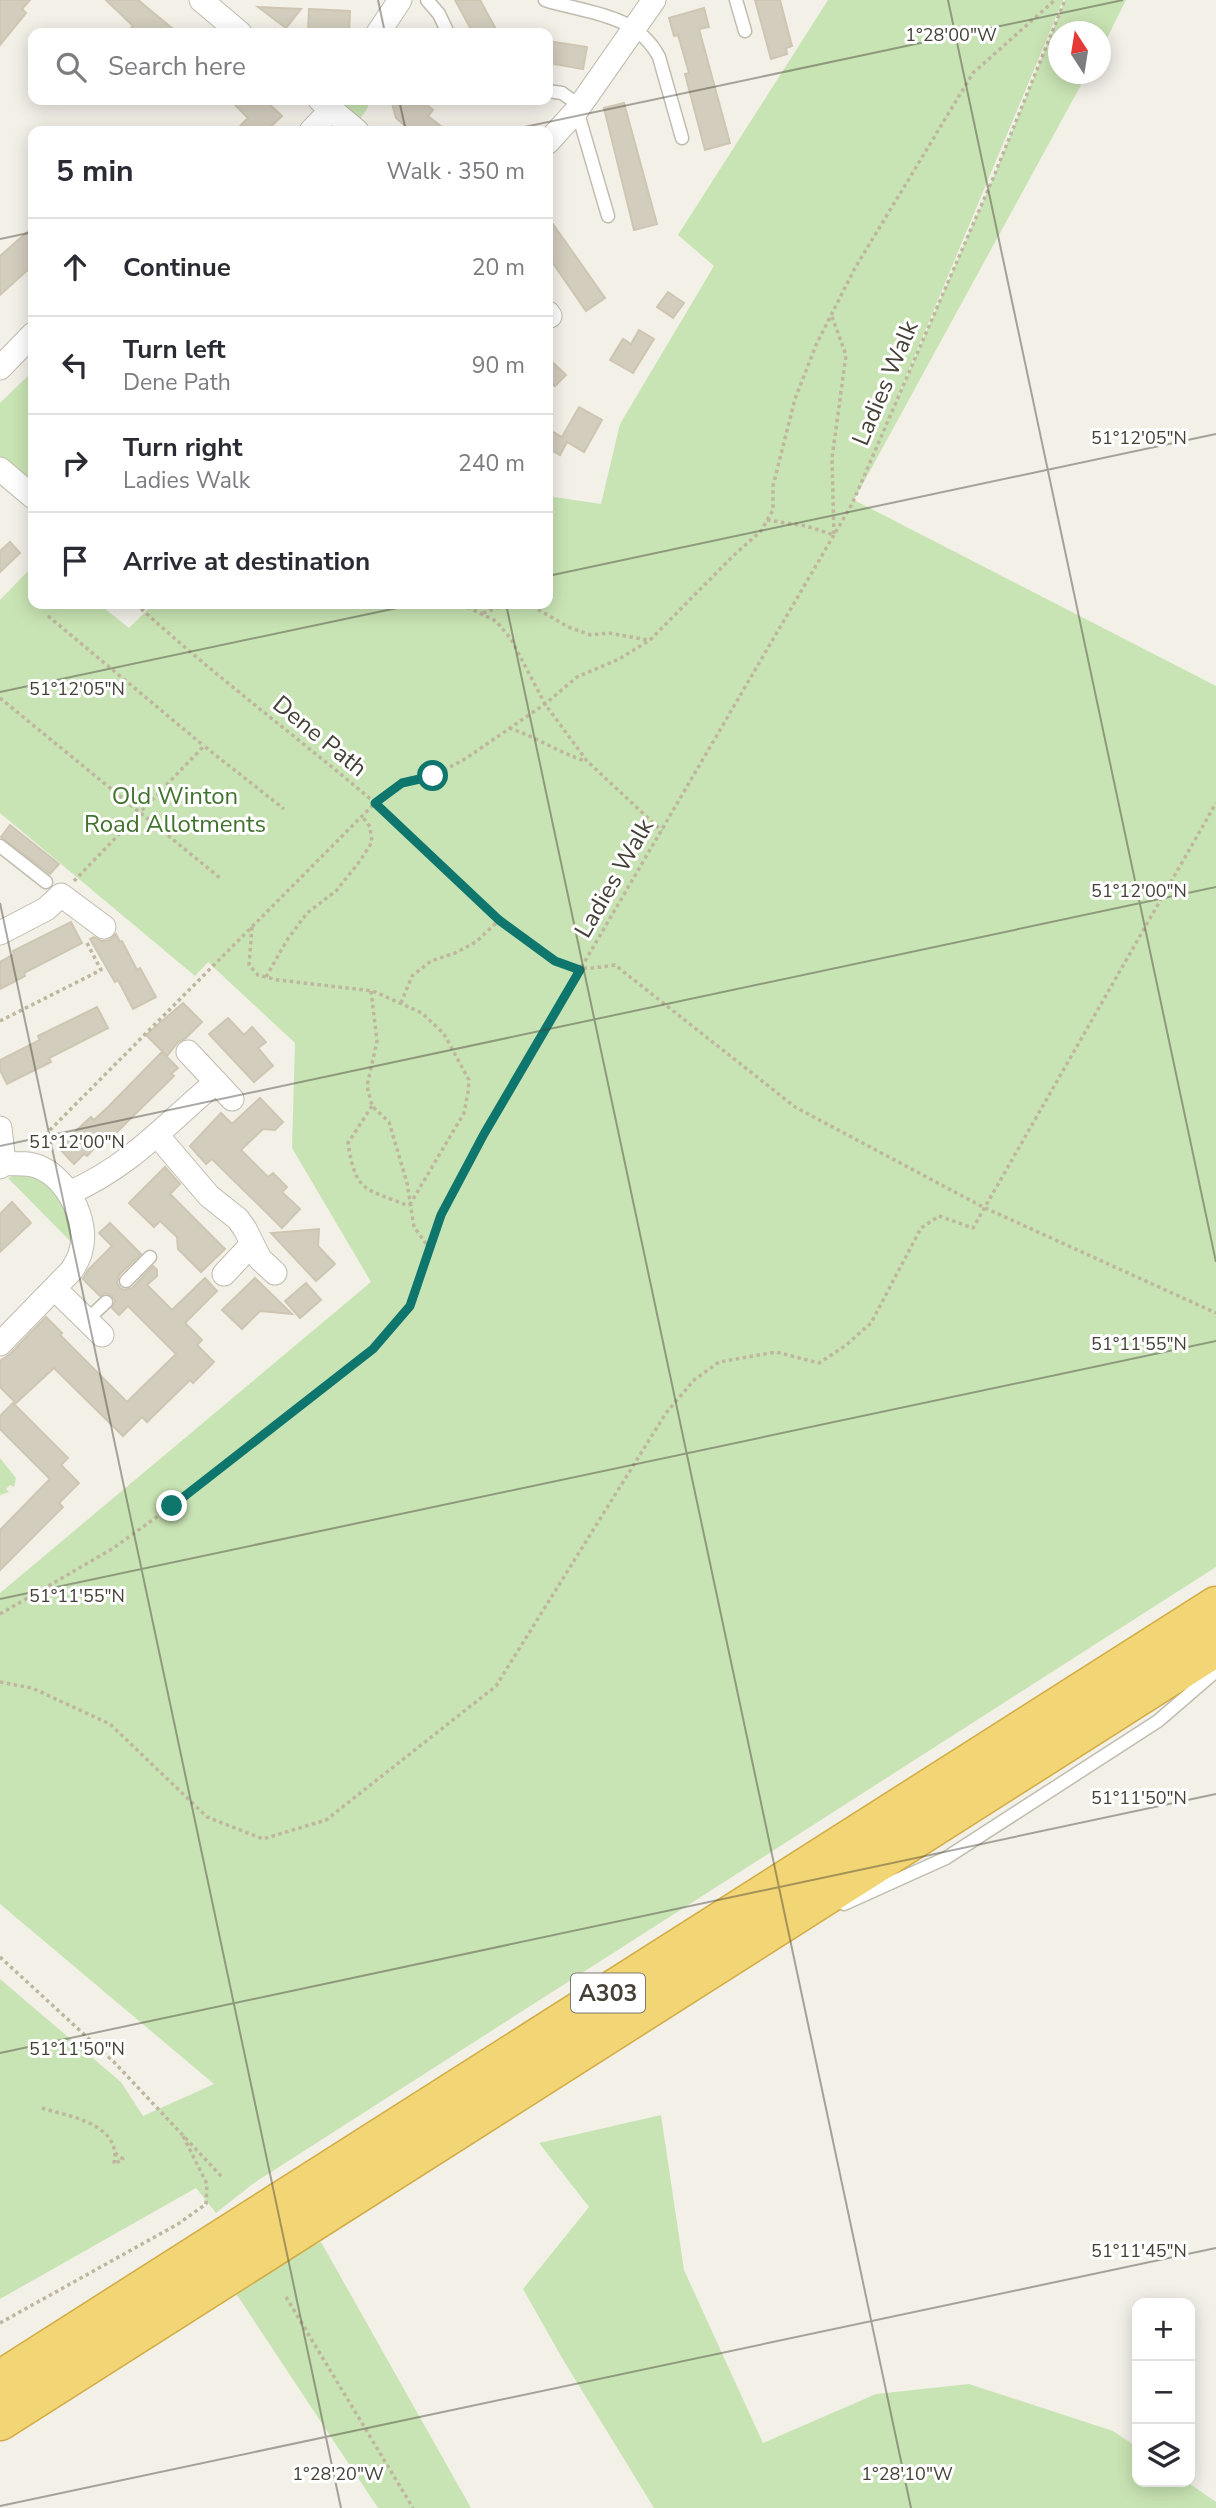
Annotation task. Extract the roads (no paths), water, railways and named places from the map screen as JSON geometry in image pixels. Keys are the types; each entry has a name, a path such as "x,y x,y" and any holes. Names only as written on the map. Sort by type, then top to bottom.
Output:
{"highway":[{"name":"A303","path":"0,2380 1216,1606"},
{"name":"A303","path":"0,2421 1216,1647"}],"street":[{"path":"201,0 234,28"},
{"path":"381,28 400,0"},
{"path":"553,136 578,108 654,0"},
{"path":"314,126 325,105"},
{"path":"328,105 351,126"},
{"path":"0,368 28,339"},
{"path":"0,469 28,491"},
{"path":"0,933 46,909 53,889 104,927"},
{"path":"69,1193 121,1166 157,1135 224,1091 188,1052"},
{"path":"0,1128 6,1165 29,1164 48,1171 69,1193 82,1228 82,1248 72,1269 0,1344"},
{"path":"157,1135 209,1196 238,1219 260,1259 275,1273"},
{"path":"224,1275 252,1244"},
{"path":"55,1289 95,1328"}],"lane":[{"path":"427,0 439,14 446,28"},
{"path":"545,0 612,17 654,47 682,138"},
{"path":"736,0 745,31"},
{"path":"553,92 562,93 578,108 608,216"},
{"path":"0,846 53,889"},
{"path":"126,1281 150,1257"},
{"path":"95,1328 106,1302"},
{"path":"833,1909 946,1858 1158,1721 1216,1671"},
{"path":"732,1954 820,1914"}],"park label":[{"name":"Old Winton Road Allotments","path":"175,810"}]}
